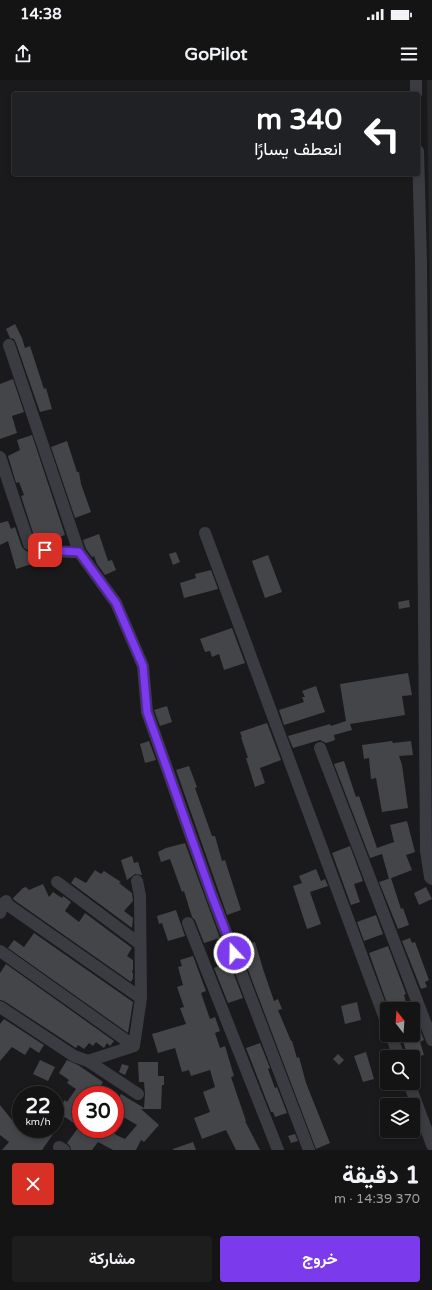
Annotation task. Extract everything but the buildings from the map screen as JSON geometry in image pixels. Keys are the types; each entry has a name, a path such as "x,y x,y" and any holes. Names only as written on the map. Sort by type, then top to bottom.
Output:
{"street":[{"path":"416,80 416,92"},
{"path":"419,176 421,278 426,851 430,877 432,879"},
{"path":"9,346 79,552 116,603 143,666 147,712 212,896 309,1150"},
{"path":"0,457 29,544 40,549 79,552"},
{"path":"205,533 380,1005"},
{"path":"320,748 432,1040"},
{"path":"134,1046 141,998 140,896 138,881"},
{"path":"57,882 140,944"},
{"path":"0,913 3,904 6,901 8,905 141,998"},
{"path":"188,923 278,1150"},
{"path":"0,951 134,1046"},
{"path":"0,1007 74,1056 88,1061 138,1094"},
{"path":"88,1061 134,1046"},
{"path":"412,1090 432,1144"}],"shaded area":[{"path":"427,80 432,80 432,467"}],"route":[{"path":"45,550 79,552 116,603 143,666 147,712 212,896 234,953"}]}
